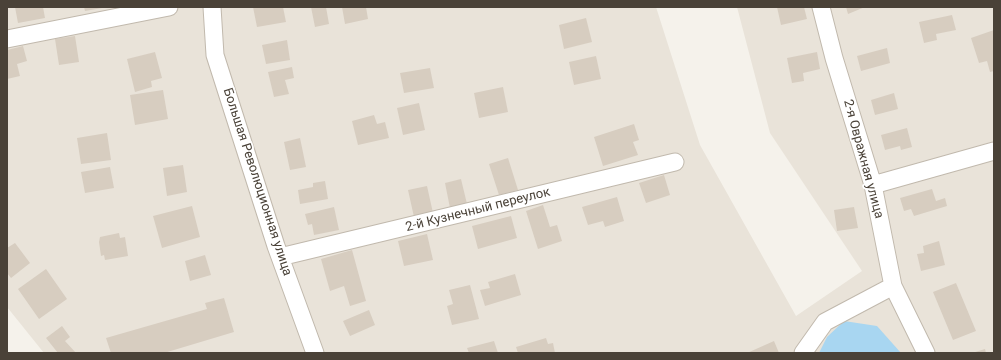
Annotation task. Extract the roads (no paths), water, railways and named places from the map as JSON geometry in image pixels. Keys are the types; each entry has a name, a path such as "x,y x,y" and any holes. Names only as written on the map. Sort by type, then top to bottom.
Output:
{"street":[{"path":"7,39 169,7"},
{"name":"Большая Революционная улица","path":"212,7 216,55 280,257 315,353"},
{"name":"2-я Овражная улица","path":"821,7 834,58 873,185 893,286 926,353"},
{"path":"873,185 994,151"},
{"name":"2-й Кузнечный переулок","path":"280,257 675,162"},
{"path":"803,353 825,322 893,286"}],"water":[{"path":"844,321 877,326 901,353 819,353 827,337"}]}
